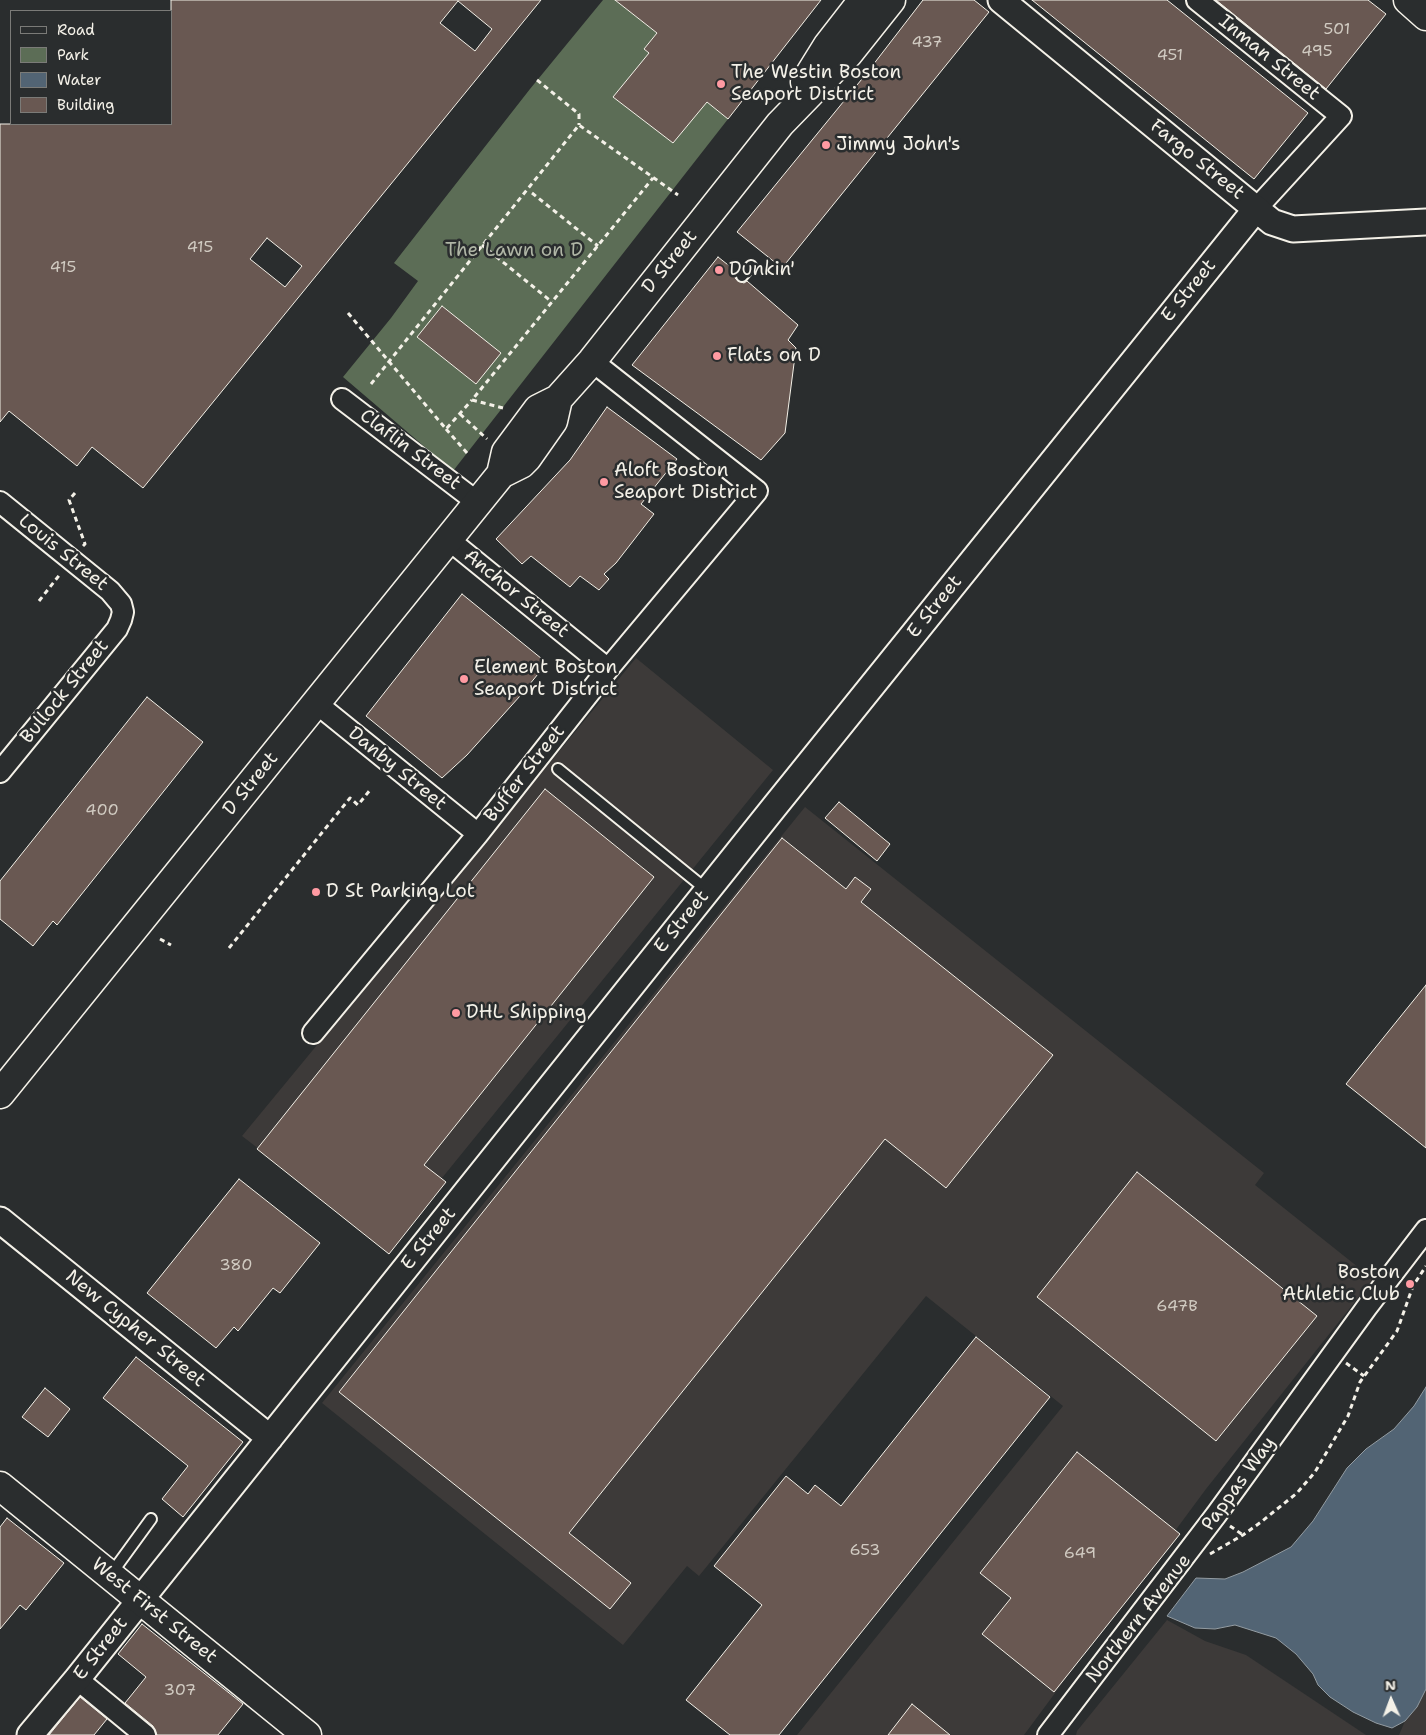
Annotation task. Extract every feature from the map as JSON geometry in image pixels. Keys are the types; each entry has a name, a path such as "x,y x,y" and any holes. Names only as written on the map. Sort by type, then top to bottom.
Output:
{"main road":[{"name":"D Street","path":"780,124 828,45 863,0"},
{"name":"D Street","path":"0,1094 477,502 501,474 521,464 527,458 553,421 558,399 592,361 780,124 848,54 892,0"},
{"path":"1408,0 1426,16"},
{"name":"West First Street","path":"0,1486 307,1735"}],"street":[{"name":"Fargo Street","path":"1001,0 1272,222 1293,229 1426,222"},
{"name":"Inman Street","path":"1197,0 1340,116"},
{"name":"E Street","path":"30,1735 77,1679 707,891 1256,209 1340,116"},
{"name":"Buffer Street","path":"313,1034 478,834 608,669 757,492 592,361"},
{"name":"Claflin Street","path":"342,399 477,502"},
{"name":"Louis Street","path":"0,502 110,591 118,599 122,608"},
{"name":"Anchor Street","path":"448,539 608,669"},
{"name":"Bullock Street","path":"0,772 120,625 122,608"},
{"name":"Danby Street","path":"316,703 478,834"},
{"name":"New Cypher Street","path":"0,1220 270,1438"},
{"name":"Pappas Way","path":"1048,1735 1210,1523 1367,1307 1426,1230"},
{"path":"77,1679 145,1735"}],"lane":[{"path":"742,276 751,266"},
{"path":"558,769 707,891"},
{"path":"110,1575 151,1519"}],"path":[{"path":"371,384 579,125 579,114 537,80"},
{"path":"579,125 678,195"},
{"path":"446,429 472,400 653,178"},
{"path":"532,193 598,246"},
{"path":"482,245 552,302"},
{"path":"348,313 467,453"},
{"path":"472,400 503,408"},
{"path":"460,414 487,439"},
{"path":"75,493 69,500 85,544 80,550"},
{"path":"39,601 63,571"},
{"path":"229,948 350,798 358,804 370,790"},
{"path":"160,939 171,945"},
{"name":"Northern Avenue","path":"1209,1554 1257,1526 1297,1493 1315,1472 1348,1416 1360,1382 1397,1331 1413,1286 1426,1266"}],"shaded area":[{"path":"636,658 773,770 386,1247 242,1136"},
{"path":"805,807 1264,1173 1255,1185 1373,1279 1206,1489 1024,1735 797,1735 1063,1406 926,1296 699,1576 687,1566 623,1645 322,1403"},
{"path":"1167,1620 1205,1641 1246,1655 1366,1735 1076,1735 1077,1731"},
{"path":"1426,1689 1426,1735 1399,1735 1405,1721 1417,1707"}],"green space":[{"name":"The Lawn on D","path":"603,0 615,0 657,33 644,49 728,119 453,471 343,377 391,318 418,281 394,263 530,89"}],"water":[{"path":"1426,1387 1426,1689 1417,1707 1405,1721 1392,1728 1353,1712 1330,1697 1318,1685 1313,1674 1296,1654 1276,1638 1235,1625 1215,1629 1195,1628 1167,1616 1196,1578 1225,1579 1243,1572 1291,1547 1313,1521 1347,1468 1366,1449 1394,1429 1414,1406"}],"building":[{"path":"171,0 541,0 143,488 92,447 77,466 9,411 0,422 0,124 172,125","holes":["458,1 492,29 475,51 440,23","267,238 302,266 285,287 250,259"]},
{"name":"The Westin Boston Seaport District","path":"615,0 821,0 728,119 707,102 673,143 613,97 649,53 644,49 657,33"},
{"path":"923,0 974,0 989,12 782,268 737,232 866,74"},
{"path":"1032,0 1167,0 1308,113 1254,179"},
{"path":"1216,0 1368,0 1386,14 1326,89"},
{"name":"Flats on D","path":"718,257 737,272 735,278 738,281 744,283 747,281 798,325 788,340 796,348 785,433 761,460 632,365"},
{"path":"442,306 501,353 476,384 417,337"},
{"name":"Aloft Boston Seaport District","path":"607,407 677,459 641,504 654,514 616,563 604,574 609,579 599,590 580,576 570,587 531,556 522,564 496,539 570,460"},
{"name":"Element Boston Seaport District","path":"462,594 547,663 467,755 442,778 366,716"},
{"path":"147,697 203,742 57,925 53,921 33,946 0,919 0,881"},
{"name":"DHL Shipping","path":"545,789 654,877 424,1165 446,1182 389,1254 257,1149"},
{"path":"839,802 890,844 877,861 825,818"},
{"path":"782,838 846,889 855,877 871,889 861,902 1053,1055 946,1188 885,1139 569,1533 631,1583 610,1609 339,1392"},
{"path":"1426,985 1426,1148 1346,1084"},
{"path":"1137,1172 1317,1316 1216,1441 1037,1297"},
{"path":"239,1179 320,1243 280,1293 273,1288 238,1331 234,1327 216,1348 147,1293"},
{"path":"976,1337 1050,1397 779,1735 730,1735 686,1700 762,1605 714,1566 786,1476 808,1494 815,1485 841,1506"},
{"path":"136,1357 243,1442 183,1517 162,1499 188,1466 103,1398"},
{"path":"45,1388 70,1409 48,1437 22,1417"},
{"path":"1077,1452 1180,1534 1054,1692 982,1634 1011,1598 980,1573"},
{"path":"7,1518 64,1563 26,1610 20,1605 0,1629 0,1527"},
{"path":"142,1624 243,1704 218,1735 157,1735 153,1726 125,1703 146,1677 118,1654"},
{"path":"80,1697 107,1719 94,1735 49,1735"},
{"path":"912,1704 950,1735 888,1735"}],"place":[{"name":"The Westin Boston Seaport District","path":"721,84"},
{"name":"Jimmy John's","path":"826,145"},
{"name":"Dunkin'","path":"719,270"},
{"name":"Flats on D","path":"717,356"},
{"name":"Aloft Boston Seaport District","path":"604,482"},
{"name":"Element Boston Seaport District","path":"464,679"},
{"name":"D St Parking Lot","path":"316,892"},
{"name":"DHL Shipping","path":"456,1013"},
{"name":"Boston Athletic Club","path":"1410,1284"}]}
